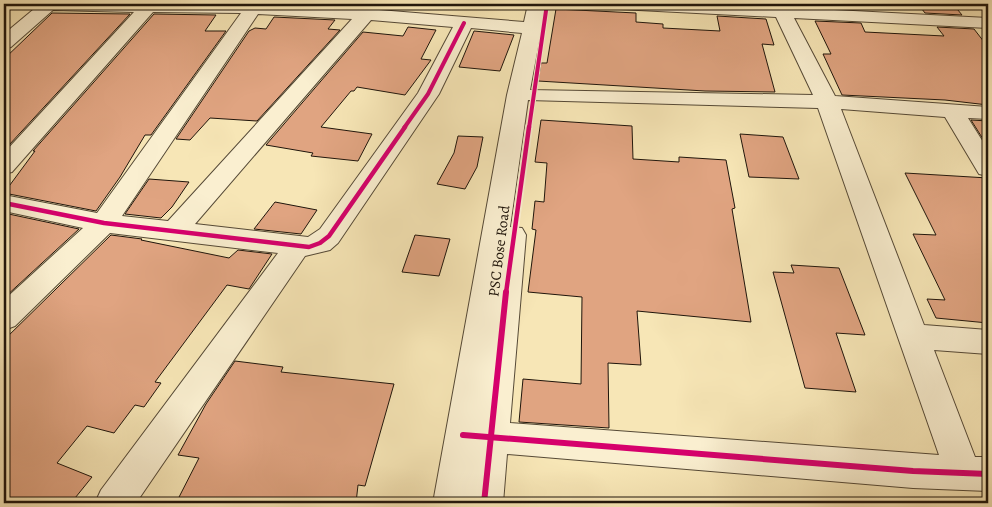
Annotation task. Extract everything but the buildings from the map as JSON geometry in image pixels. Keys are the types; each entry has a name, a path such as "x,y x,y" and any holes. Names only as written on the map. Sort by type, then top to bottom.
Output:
{"street":[{"path":"4,43 50,4 371,9 464,23 535,16"},
{"name":"PSC Bose Road","path":"452,503 478,436 510,255 547,4"},
{"path":"619,4 782,12 898,11 988,23"},
{"path":"4,167 149,5"},
{"path":"4,318 104,223 255,6"},
{"path":"174,231 371,9"},
{"path":"478,436 913,470 975,472 915,336 827,102 782,12"},
{"name":"PSC Bose Road","path":"484,503 478,436 518,95 535,16"},
{"path":"4,203 104,223 298,246 315,245 329,236 428,94 464,23"},
{"path":"534,95 827,102 988,113"},
{"path":"953,111 988,169"},
{"path":"114,503 298,246"},
{"path":"915,336 988,342"}],"cycle path":[{"path":"484,503 510,255 547,4"},
{"path":"4,203 104,223 309,247 320,243 329,236 428,94 464,23"},
{"path":"463,435 913,471 988,474"}]}
